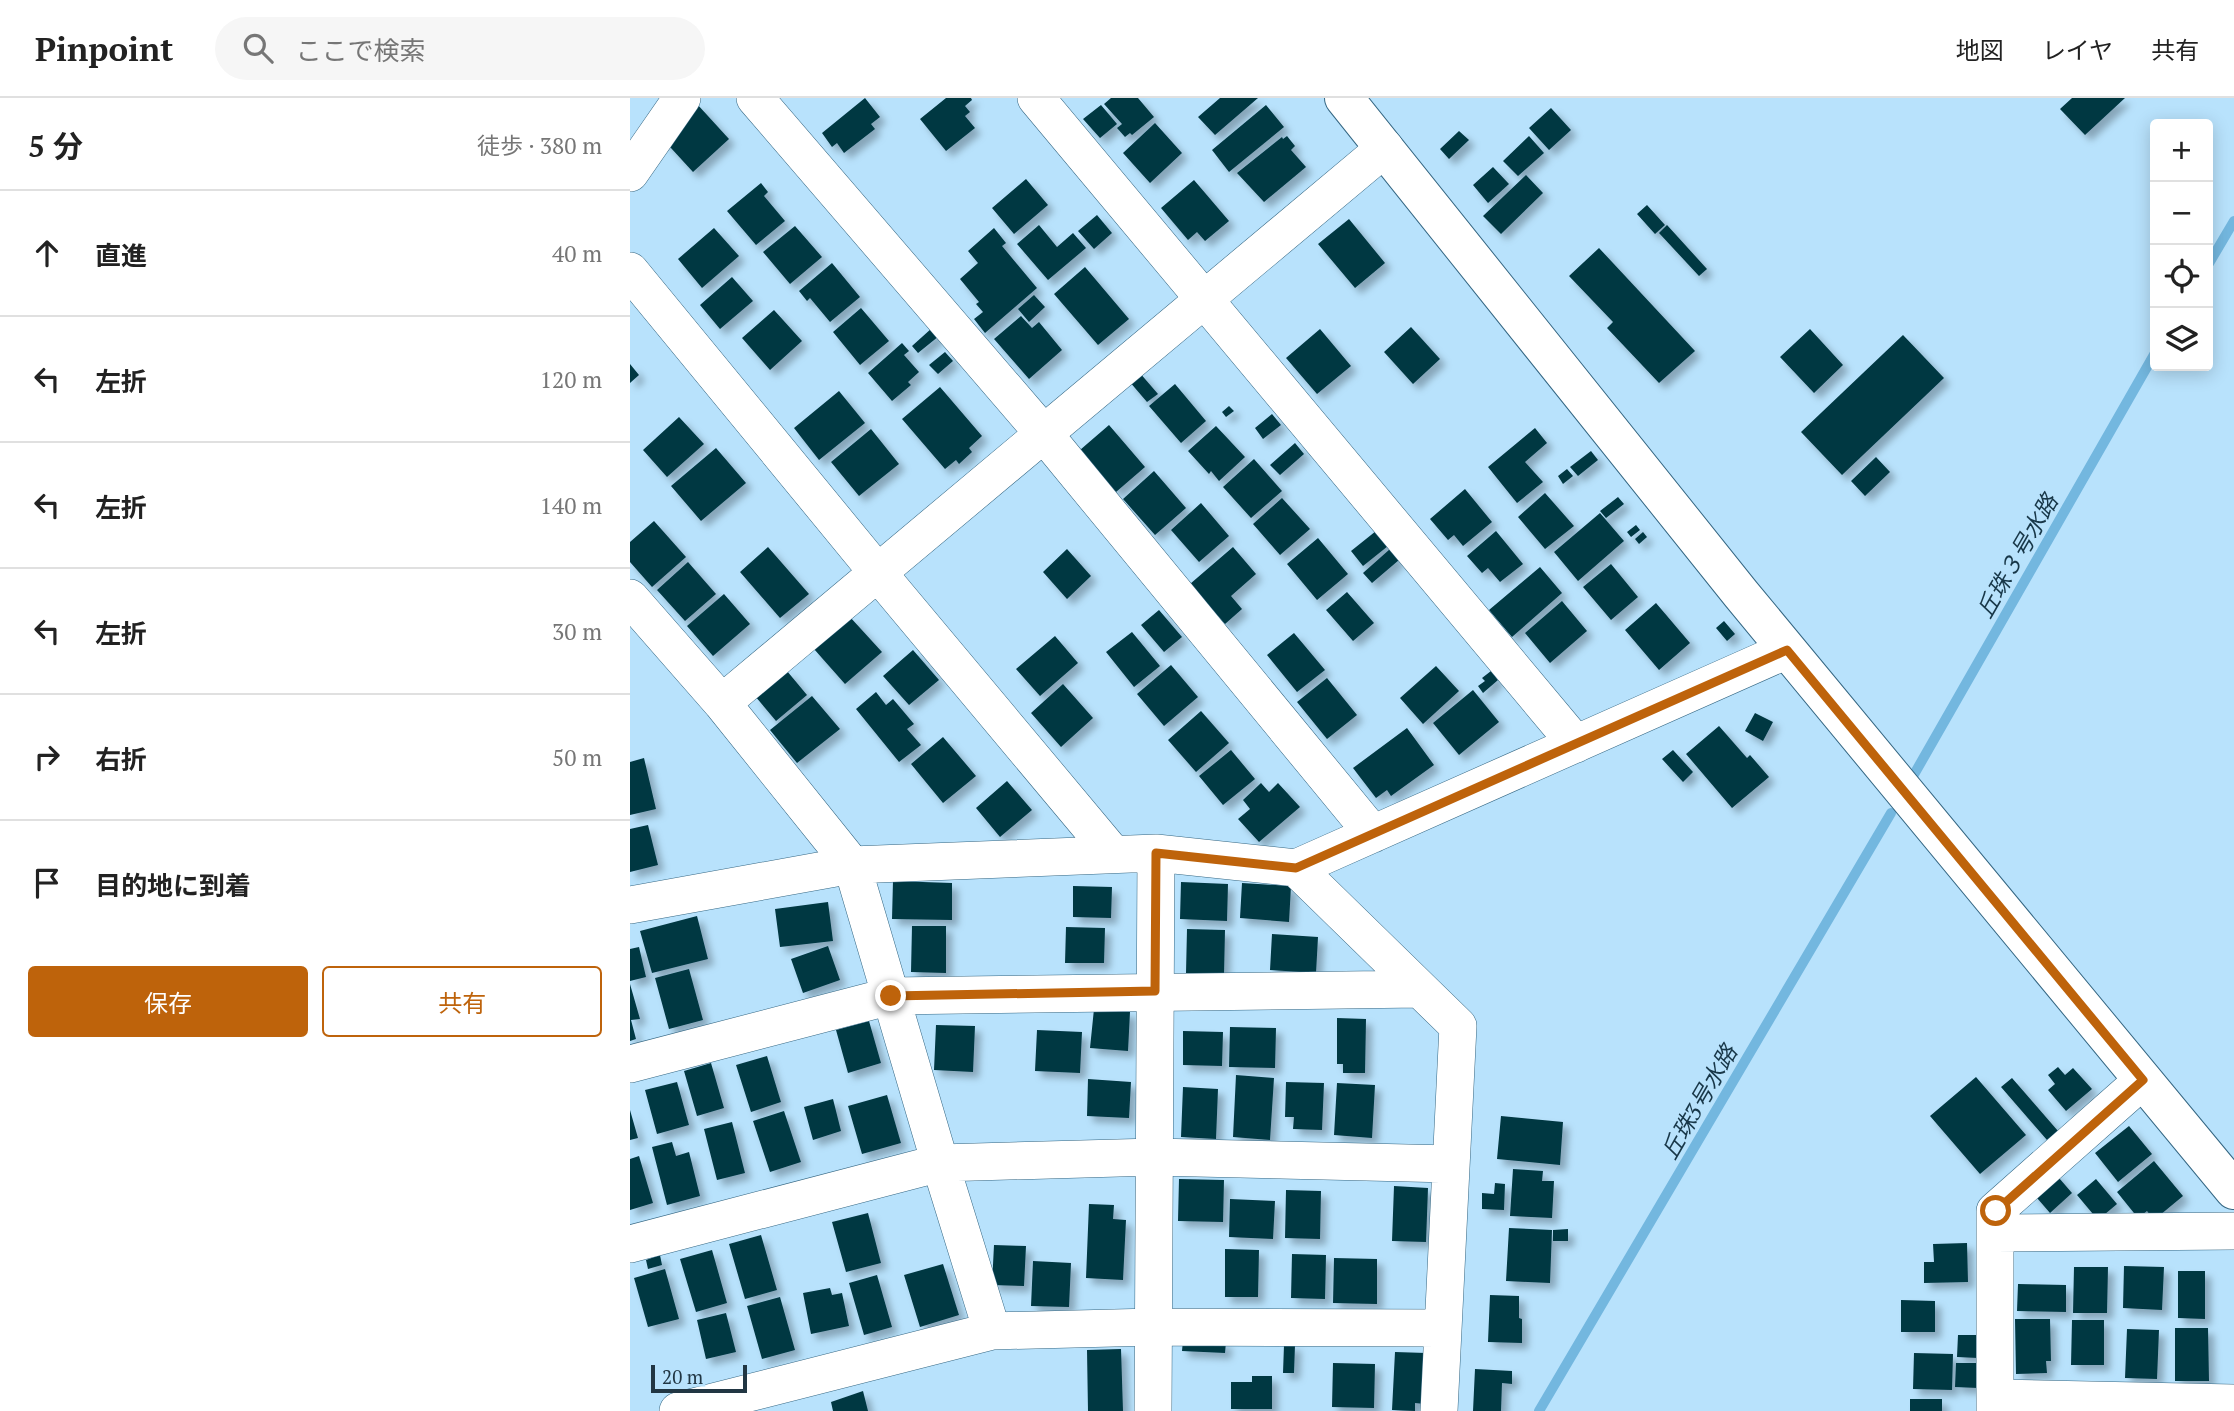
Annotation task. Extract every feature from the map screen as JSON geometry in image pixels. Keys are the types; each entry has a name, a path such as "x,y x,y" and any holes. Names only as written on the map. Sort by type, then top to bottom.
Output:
{"street":[{"path":"630,173 682,98"},
{"path":"755,98 1044,434 1373,834"},
{"path":"1036,98 1576,744"},
{"path":"1345,98 1787,650 2234,1190"},
{"path":"722,703 1385,148"},
{"path":"630,271 1113,854"},
{"path":"630,598 722,703 852,865 992,1331"},
{"path":"630,905 852,865 1156,853 1296,868 1787,650"},
{"path":"1153,1411 1156,853"},
{"path":"1296,868 1458,1026 1439,1411"},
{"path":"630,1064 891,996 1420,989"},
{"path":"2143,1080 1996,1211 1995,1405 2234,1403"},
{"path":"630,1244 940,1163 1154,1157 1451,1164"},
{"path":"1995,1233 2234,1231"},
{"path":"678,1411 992,1331 1153,1327 1443,1328"}],"building":[{"path":"865,98 880,117 871,124 875,129 844,153 837,143 832,147 822,133"},
{"path":"946,98 971,98 965,106 970,112 965,116 975,128 946,151 920,119"},
{"path":"1111,98 1138,98 1154,117 1132,135 1130,133 1125,137 1117,128 1122,124 1104,104"},
{"path":"1220,98 1258,98 1215,135 1198,117"},
{"path":"2072,98 2125,98 2085,135 2060,109"},
{"path":"697,104 729,139 693,172 660,136"},
{"path":"1101,105 1117,124 1100,138 1083,119"},
{"path":"1266,105 1284,127 1229,172 1212,150"},
{"path":"1551,108 1571,130 1549,150 1529,128"},
{"path":"1155,123 1182,153 1150,183 1123,153"},
{"path":"1459,131 1469,140 1449,159 1440,149"},
{"path":"1287,136 1295,146 1291,150 1306,167 1264,202 1237,173 1282,137 1283,139"},
{"path":"1529,136 1544,153 1518,176 1503,161"},
{"path":"1493,167 1509,184 1488,203 1473,185"},
{"path":"1526,175 1543,193 1501,234 1483,216"},
{"path":"1026,179 1048,205 1014,234 992,208"},
{"path":"1194,180 1229,221 1205,241 1197,232 1188,240 1161,208"},
{"path":"761,183 768,192 764,196 785,221 756,245 727,211"},
{"path":"1647,205 1665,225 1655,234 1637,214"},
{"path":"1097,215 1112,233 1094,249 1078,231"},
{"path":"1349,219 1385,263 1355,288 1318,244"},
{"path":"1039,225 1057,247 1073,233 1086,248 1048,280 1017,244"},
{"path":"1667,225 1707,269 1699,276 1659,233"},
{"path":"795,226 822,257 790,284 763,252"},
{"path":"714,228 739,256 702,288 678,259"},
{"path":"994,228 1006,243 1002,246 1037,288 985,333 974,319 983,312 976,304 979,302 960,279 978,263 968,251"},
{"path":"1599,248 1695,351 1659,383 1607,328 1613,322 1569,276"},
{"path":"832,263 860,297 830,322 810,298 807,301 799,291"},
{"path":"1085,267 1129,319 1098,345 1054,294"},
{"path":"732,277 753,301 720,329 700,305"},
{"path":"1034,295 1045,307 1029,322 1018,309"},
{"path":"861,308 889,341 860,365 833,332"},
{"path":"774,310 802,341 770,370 742,338"},
{"path":"1021,316 1032,328 1039,322 1062,350 1029,379 994,339"},
{"path":"1411,327 1440,359 1413,384 1384,352"},
{"path":"932,328 939,336 918,353 912,346"},
{"path":"1320,329 1351,366 1317,394 1286,358"},
{"path":"1810,329 1843,365 1814,393 1780,357"},
{"path":"1903,335 1944,378 1842,475 1801,432"},
{"path":"902,343 909,351 904,355 919,372 908,382 911,385 892,401 868,373"},
{"path":"945,352 953,361 938,374 929,365"},
{"path":"630,364 639,375 630,383"},
{"path":"1139,372 1158,394 1147,402 1129,381"},
{"path":"1175,384 1206,421 1181,443 1149,406"},
{"path":"940,387 982,436 969,448 972,452 959,464 956,460 945,469 902,419"},
{"path":"839,391 865,423 819,460 794,428"},
{"path":"1229,406 1234,411 1226,417 1222,412"},
{"path":"1272,414 1281,425 1263,439 1255,428"},
{"path":"679,417 704,444 667,477 643,450"},
{"path":"1109,425 1145,467 1116,492 1080,450"},
{"path":"1216,426 1245,457 1219,481 1188,451"},
{"path":"1535,428 1547,443 1525,462 1543,482 1517,503 1488,467"},
{"path":"871,429 899,464 859,496 831,462"},
{"path":"1295,443 1304,454 1280,475 1270,465"},
{"path":"716,448 746,483 701,521 671,486"},
{"path":"1591,451 1598,460 1578,476 1570,467"},
{"path":"1876,457 1890,472 1865,496 1851,481"},
{"path":"1254,459 1282,491 1251,518 1223,487"},
{"path":"1567,469 1573,476 1563,484 1558,476"},
{"path":"1154,471 1186,508 1155,535 1123,499"},
{"path":"1465,489 1492,522 1463,546 1454,535 1448,540 1430,519"},
{"path":"1545,493 1574,526 1545,549 1518,517"},
{"path":"1618,497 1624,504 1606,518 1600,511"},
{"path":"1282,498 1310,529 1280,555 1253,524"},
{"path":"1201,503 1229,536 1199,562 1171,530"},
{"path":"1600,513 1624,541 1578,581 1554,552"},
{"path":"654,521 686,557 652,587 630,562 630,542"},
{"path":"1636,525 1640,530 1631,537 1627,532"},
{"path":"1376,531 1388,546 1363,566 1351,551"},
{"path":"1496,531 1523,564 1500,582 1488,568 1482,573 1467,556"},
{"path":"1643,532 1647,537 1639,544 1635,539"},
{"path":"1318,538 1348,574 1317,600 1287,564"},
{"path":"768,547 809,594 780,618 740,572"},
{"path":"1233,547 1256,574 1231,596 1242,609 1225,624 1190,584"},
{"path":"1067,549 1091,576 1067,599 1043,572"},
{"path":"1390,549 1399,560 1372,583 1363,573"},
{"path":"688,562 716,594 685,621 657,590"},
{"path":"1611,564 1638,597 1611,620 1583,587"},
{"path":"1540,567 1562,593 1512,637 1489,610"},
{"path":"1347,592 1374,623 1353,641 1326,610"},
{"path":"724,594 750,624 713,656 687,626"},
{"path":"1562,601 1587,631 1550,663 1525,633"},
{"path":"1656,603 1690,643 1659,670 1625,630"},
{"path":"1159,610 1182,637 1164,652 1141,625"},
{"path":"850,617 882,652 845,684 814,649"},
{"path":"1724,621 1735,634 1727,641 1716,628"},
{"path":"1132,632 1160,666 1134,687 1106,652"},
{"path":"1294,633 1325,670 1297,692 1267,655"},
{"path":"1055,636 1078,663 1040,696 1016,669"},
{"path":"913,650 939,680 909,705 883,676"},
{"path":"1171,665 1198,697 1164,726 1137,694"},
{"path":"1436,666 1459,691 1423,724 1400,698"},
{"path":"787,671 807,695 776,721 755,696"},
{"path":"1491,671 1498,680 1483,693 1478,686 1485,681 1482,678"},
{"path":"1327,678 1357,715 1327,739 1297,702"},
{"path":"1063,684 1093,718 1061,747 1031,713"},
{"path":"1473,690 1499,722 1459,755 1433,723"},
{"path":"876,692 886,705 893,699 914,724 907,729 921,745 899,762 856,709"},
{"path":"812,696 840,729 797,763 770,730"},
{"path":"1201,711 1229,743 1196,772 1168,740"},
{"path":"1755,713 1773,722 1763,741 1745,731"},
{"path":"1719,726 1747,758 1750,755 1769,777 1732,808 1686,754"},
{"path":"1407,728 1434,765 1391,796 1387,790 1376,798 1353,768"},
{"path":"943,737 976,776 943,803 911,764"},
{"path":"1231,750 1255,779 1223,805 1199,776"},
{"path":"1673,750 1693,772 1683,782 1662,759"},
{"path":"644,758 656,809 630,815 630,762"},
{"path":"1007,781 1032,810 1000,837 976,808"},
{"path":"1261,783 1269,792 1278,783 1300,807 1259,842 1238,819 1250,809 1243,800"},
{"path":"648,825 658,865 630,872 630,829"},
{"path":"893,881 952,883 952,920 892,919"},
{"path":"1181,882 1228,884 1227,921 1180,919"},
{"path":"1242,883 1291,886 1289,922 1240,918"},
{"path":"1073,886 1112,887 1111,918 1073,917"},
{"path":"828,902 833,941 780,947 775,909"},
{"path":"697,916 708,959 652,973 640,931"},
{"path":"912,926 946,926 946,973 911,972"},
{"path":"1066,927 1105,928 1104,963 1065,963"},
{"path":"1187,929 1225,930 1224,975 1186,973"},
{"path":"1272,934 1318,937 1316,973 1270,970"},
{"path":"828,946 840,980 803,993 791,959"},
{"path":"639,947 646,977 630,981 630,949"},
{"path":"689,969 703,1020 669,1029 655,978"},
{"path":"630,984 640,1019 631,1020 636,1039 630,1041"},
{"path":"1094,1009 1130,1012 1128,1051 1090,1048"},
{"path":"1337,1018 1366,1019 1365,1073 1343,1073 1343,1064 1337,1064"},
{"path":"869,1021 881,1063 848,1073 836,1030"},
{"path":"936,1025 975,1026 973,1072 934,1070"},
{"path":"1230,1027 1276,1028 1275,1068 1229,1067"},
{"path":"1037,1030 1082,1032 1080,1073 1035,1071"},
{"path":"1183,1031 1223,1032 1222,1066 1183,1065"},
{"path":"767,1056 781,1102 751,1112 736,1065"},
{"path":"711,1063 724,1108 697,1116 684,1071"},
{"path":"2058,1067 2065,1075 2073,1068 2092,1089 2066,1111 2048,1090 2055,1084 2048,1075"},
{"path":"1236,1075 1274,1078 1270,1140 1233,1137"},
{"path":"1976,1077 2026,1135 1980,1174 1930,1116"},
{"path":"2012,1078 2058,1131 2047,1140 2001,1087"},
{"path":"1088,1079 1131,1082 1129,1118 1087,1116"},
{"path":"677,1082 689,1125 657,1134 645,1090"},
{"path":"1286,1082 1324,1083 1322,1130 1293,1129 1294,1117 1285,1117"},
{"path":"1337,1083 1375,1085 1372,1138 1334,1135"},
{"path":"1183,1087 1218,1089 1216,1139 1181,1137"},
{"path":"887,1095 901,1143 862,1154 848,1106"},
{"path":"833,1099 841,1131 813,1140 804,1107"},
{"path":"630,1110 638,1138 630,1140"},
{"path":"784,1111 801,1162 770,1172 753,1121"},
{"path":"1501,1116 1563,1122 1560,1165 1497,1159"},
{"path":"732,1122 745,1173 717,1180 704,1129"},
{"path":"2129,1126 2152,1154 2118,1182 2095,1153"},
{"path":"672,1142 676,1156 689,1152 700,1196 667,1205 652,1147"},
{"path":"639,1156 653,1203 630,1210 630,1159"},
{"path":"2154,1161 2183,1196 2154,1220 2147,1211 2138,1218 2117,1192"},
{"path":"1513,1169 1543,1171 1542,1181 1554,1181 1552,1218 1510,1216"},
{"path":"2053,1171 2072,1193 2050,1213 2031,1191"},
{"path":"1179,1179 1224,1180 1223,1222 1178,1221"},
{"path":"2096,1179 2117,1204 2098,1220 2077,1195"},
{"path":"1495,1183 1505,1184 1504,1210 1482,1209 1482,1193 1494,1194"},
{"path":"1394,1186 1428,1188 1426,1242 1392,1241"},
{"path":"1286,1190 1321,1191 1320,1239 1285,1238"},
{"path":"1230,1199 1275,1201 1273,1239 1229,1237"},
{"path":"1089,1204 1114,1205 1113,1219 1126,1220 1123,1280 1086,1278"},
{"path":"868,1213 881,1263 846,1272 832,1222"},
{"path":"1509,1228 1552,1230 1550,1283 1506,1281"},
{"path":"1568,1229 1568,1241 1553,1241 1553,1230"},
{"path":"761,1235 777,1290 745,1299 729,1244"},
{"path":"1967,1243 1968,1282 1924,1283 1924,1262 1934,1262 1933,1244"},
{"path":"994,1245 1026,1246 1024,1286 992,1285"},
{"path":"1225,1249 1259,1250 1258,1297 1225,1297"},
{"path":"712,1250 727,1303 696,1312 680,1259"},
{"path":"1292,1254 1326,1255 1325,1299 1291,1298"},
{"path":"660,1255 662,1265 648,1269 646,1260"},
{"path":"1334,1258 1377,1259 1377,1304 1333,1303"},
{"path":"1033,1261 1071,1263 1069,1307 1031,1306"},
{"path":"943,1264 959,1315 920,1327 904,1275"},
{"path":"2124,1266 2164,1267 2162,1310 2123,1308"},
{"path":"2074,1267 2108,1267 2107,1313 2073,1313"},
{"path":"665,1269 679,1319 648,1327 634,1278"},
{"path":"2178,1271 2205,1271 2205,1319 2178,1318"},
{"path":"877,1275 892,1327 864,1335 849,1283"},
{"path":"2018,1284 2066,1285 2066,1312 2017,1311"},
{"path":"830,1288 832,1295 842,1293 849,1326 811,1334 803,1293"},
{"path":"1490,1295 1519,1296 1522,1343 1488,1342"},
{"path":"780,1297 795,1350 762,1359 747,1306"},
{"path":"1901,1300 1935,1301 1935,1332 1901,1332"},
{"path":"726,1313 736,1352 706,1359 697,1320"},
{"path":"2015,1319 2050,1319 2051,1361 2046,1361 2047,1373 2016,1374"},
{"path":"2072,1320 2104,1320 2104,1365 2071,1365"},
{"path":"2175,1328 2208,1328 2209,1381 2175,1381"},
{"path":"2127,1329 2159,1330 2157,1379 2125,1378"},
{"path":"1958,1335 1979,1335 1978,1358 1957,1357"},
{"path":"1183,1340 1226,1342 1225,1353 1182,1351"},
{"path":"1284,1345 1295,1345 1294,1373 1283,1373"},
{"path":"1121,1349 1123,1411 1088,1411 1087,1350"},
{"path":"1395,1352 1426,1353 1425,1404 1415,1403 1415,1411 1392,1410"},
{"path":"1914,1353 1953,1354 1952,1390 1913,1389"},
{"path":"1333,1363 1375,1364 1374,1408 1332,1407"},
{"path":"1956,1363 1979,1363 1978,1388 1955,1387"},
{"path":"1475,1369 1512,1371 1512,1384 1502,1383 1501,1411 1473,1411"},
{"path":"1252,1376 1272,1376 1272,1409 1231,1409 1231,1382 1252,1382"},
{"path":"863,1391 868,1411 833,1411 831,1402"},
{"path":"1910,1399 1942,1399 1942,1411 1910,1411"}],"waterway":[{"name":"丘珠３号水路","path":"2213,257 2234,221"},
{"name":"丘珠３号水路","path":"1912,778 2150,362"},
{"name":"丘珠3号水路","path":"1539,1411 1891,813"}],"route":[{"path":"891,996 1155,991 1156,853 1296,868 1787,650 2143,1080 1996,1211"}]}
